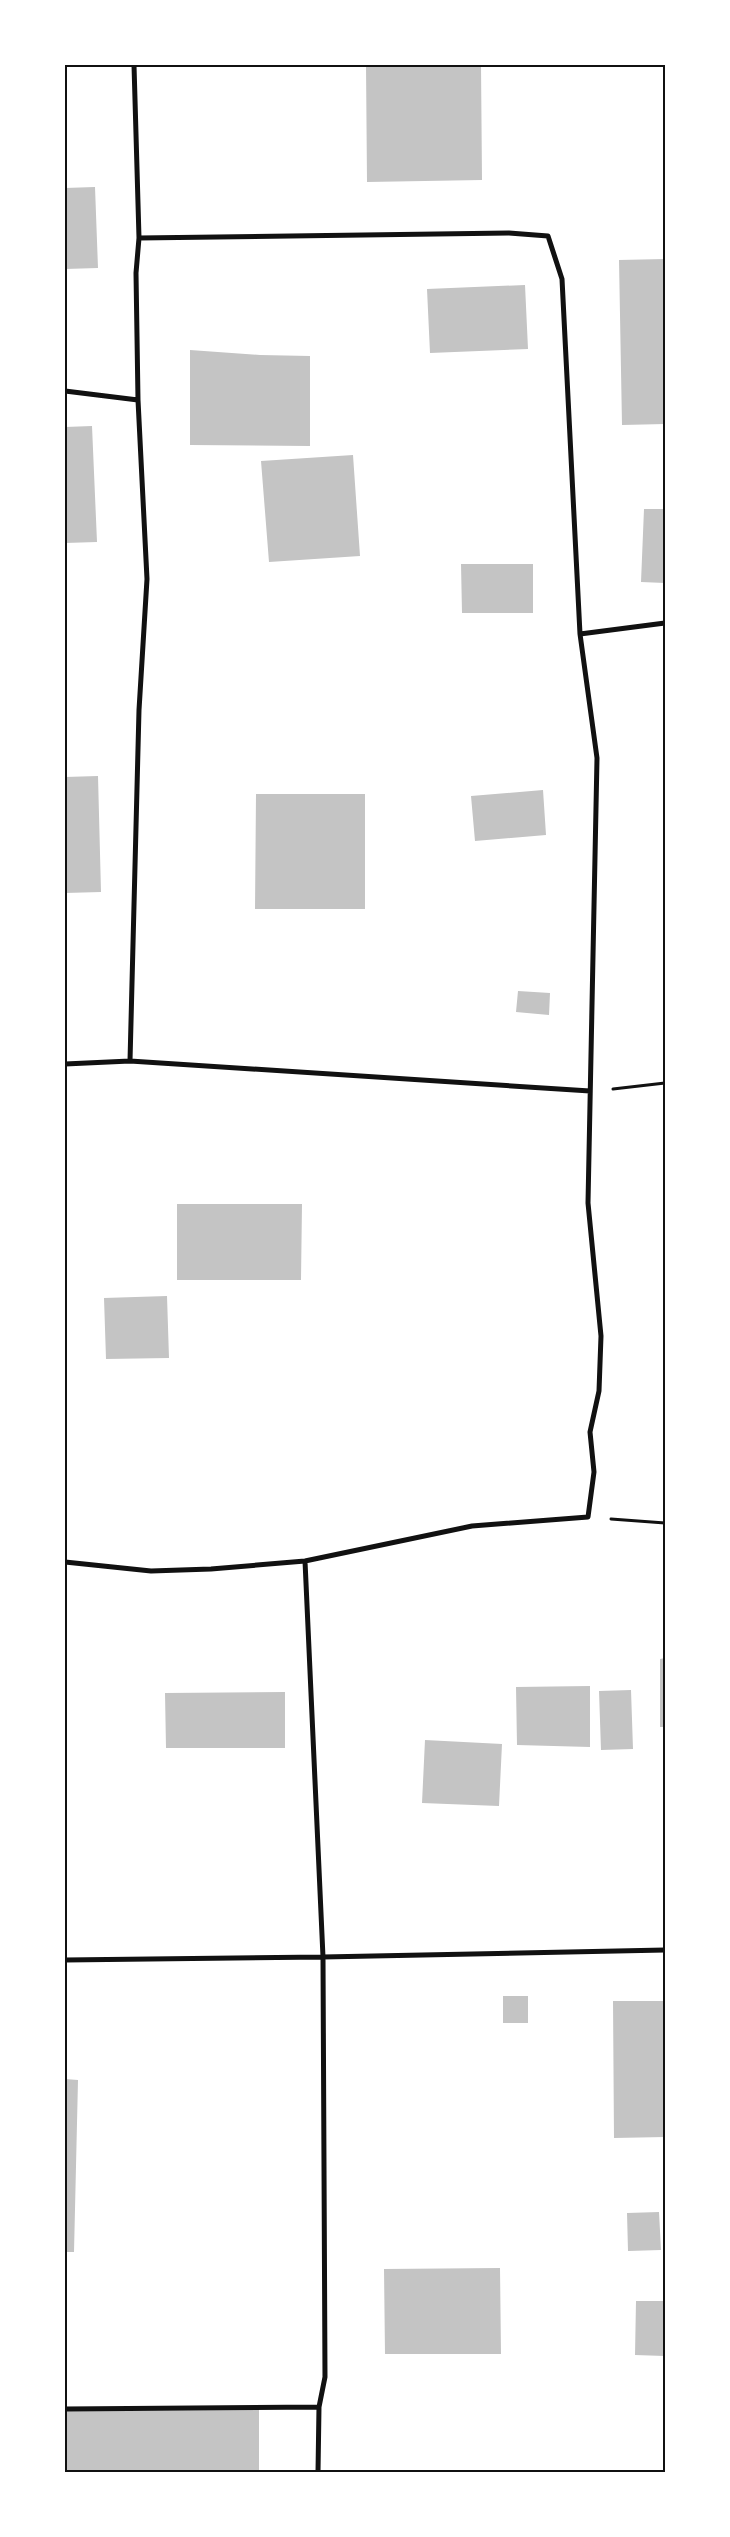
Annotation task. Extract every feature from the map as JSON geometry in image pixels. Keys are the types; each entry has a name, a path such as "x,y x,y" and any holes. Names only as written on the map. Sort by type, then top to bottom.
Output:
{"street":[{"path":"130,1061 139,710 147,579 138,400 136,272 139,238 134,65"},
{"path":"65,1562 151,1572 305,1561 472,1526 588,1517 594,1472 590,1432 599,1391 601,1336 588,1202 597,758 580,634 562,279 548,236 509,233 139,238"},
{"path":"65,391 138,400"},
{"path":"580,634 665,623"},
{"path":"65,1064 130,1061 590,1091"},
{"path":"305,1561 323,1957 325,2377 319,2407 318,2472"},
{"path":"65,1960 665,1950"},
{"path":"65,2409 319,2407"}],"path":[{"path":"590,1091 665,1083"},
{"path":"588,1517 665,1523"}],"building":[{"path":"366,65 481,65 482,180 367,182"},
{"path":"95,187 98,268 65,269 65,188"},
{"path":"665,259 665,424 622,425 619,260"},
{"path":"525,285 528,349 430,353 427,289"},
{"path":"190,350 310,356 310,446 190,445"},
{"path":"92,426 97,542 65,543 65,427"},
{"path":"353,455 360,556 269,562 261,461"},
{"path":"644,509 665,509 665,583 641,582"},
{"path":"461,564 533,564 533,613 462,613"},
{"path":"98,776 101,892 65,893 65,777"},
{"path":"543,790 546,835 475,841 471,796"},
{"path":"256,794 365,794 365,909 255,909"},
{"path":"518,991 550,993 549,1015 516,1012"},
{"path":"177,1204 302,1204 301,1280 177,1280"},
{"path":"167,1296 169,1358 106,1359 104,1298"},
{"path":"665,1658 665,1727 660,1727 660,1659"},
{"path":"590,1686 590,1747 517,1745 516,1687"},
{"path":"631,1690 633,1749 601,1750 599,1691"},
{"path":"285,1692 285,1748 166,1748 165,1693"},
{"path":"425,1740 502,1744 499,1806 422,1803"},
{"path":"503,1996 528,1996 528,2023 503,2023"},
{"path":"613,2001 665,2001 665,2137 614,2138"},
{"path":"65,2079 78,2080 74,2252 65,2252"},
{"path":"659,2212 661,2250 628,2251 627,2213"},
{"path":"500,2268 501,2354 385,2354 384,2269"},
{"path":"636,2301 665,2301 665,2356 635,2355"},
{"path":"259,2410 259,2472 66,2472 66,2411"}]}
